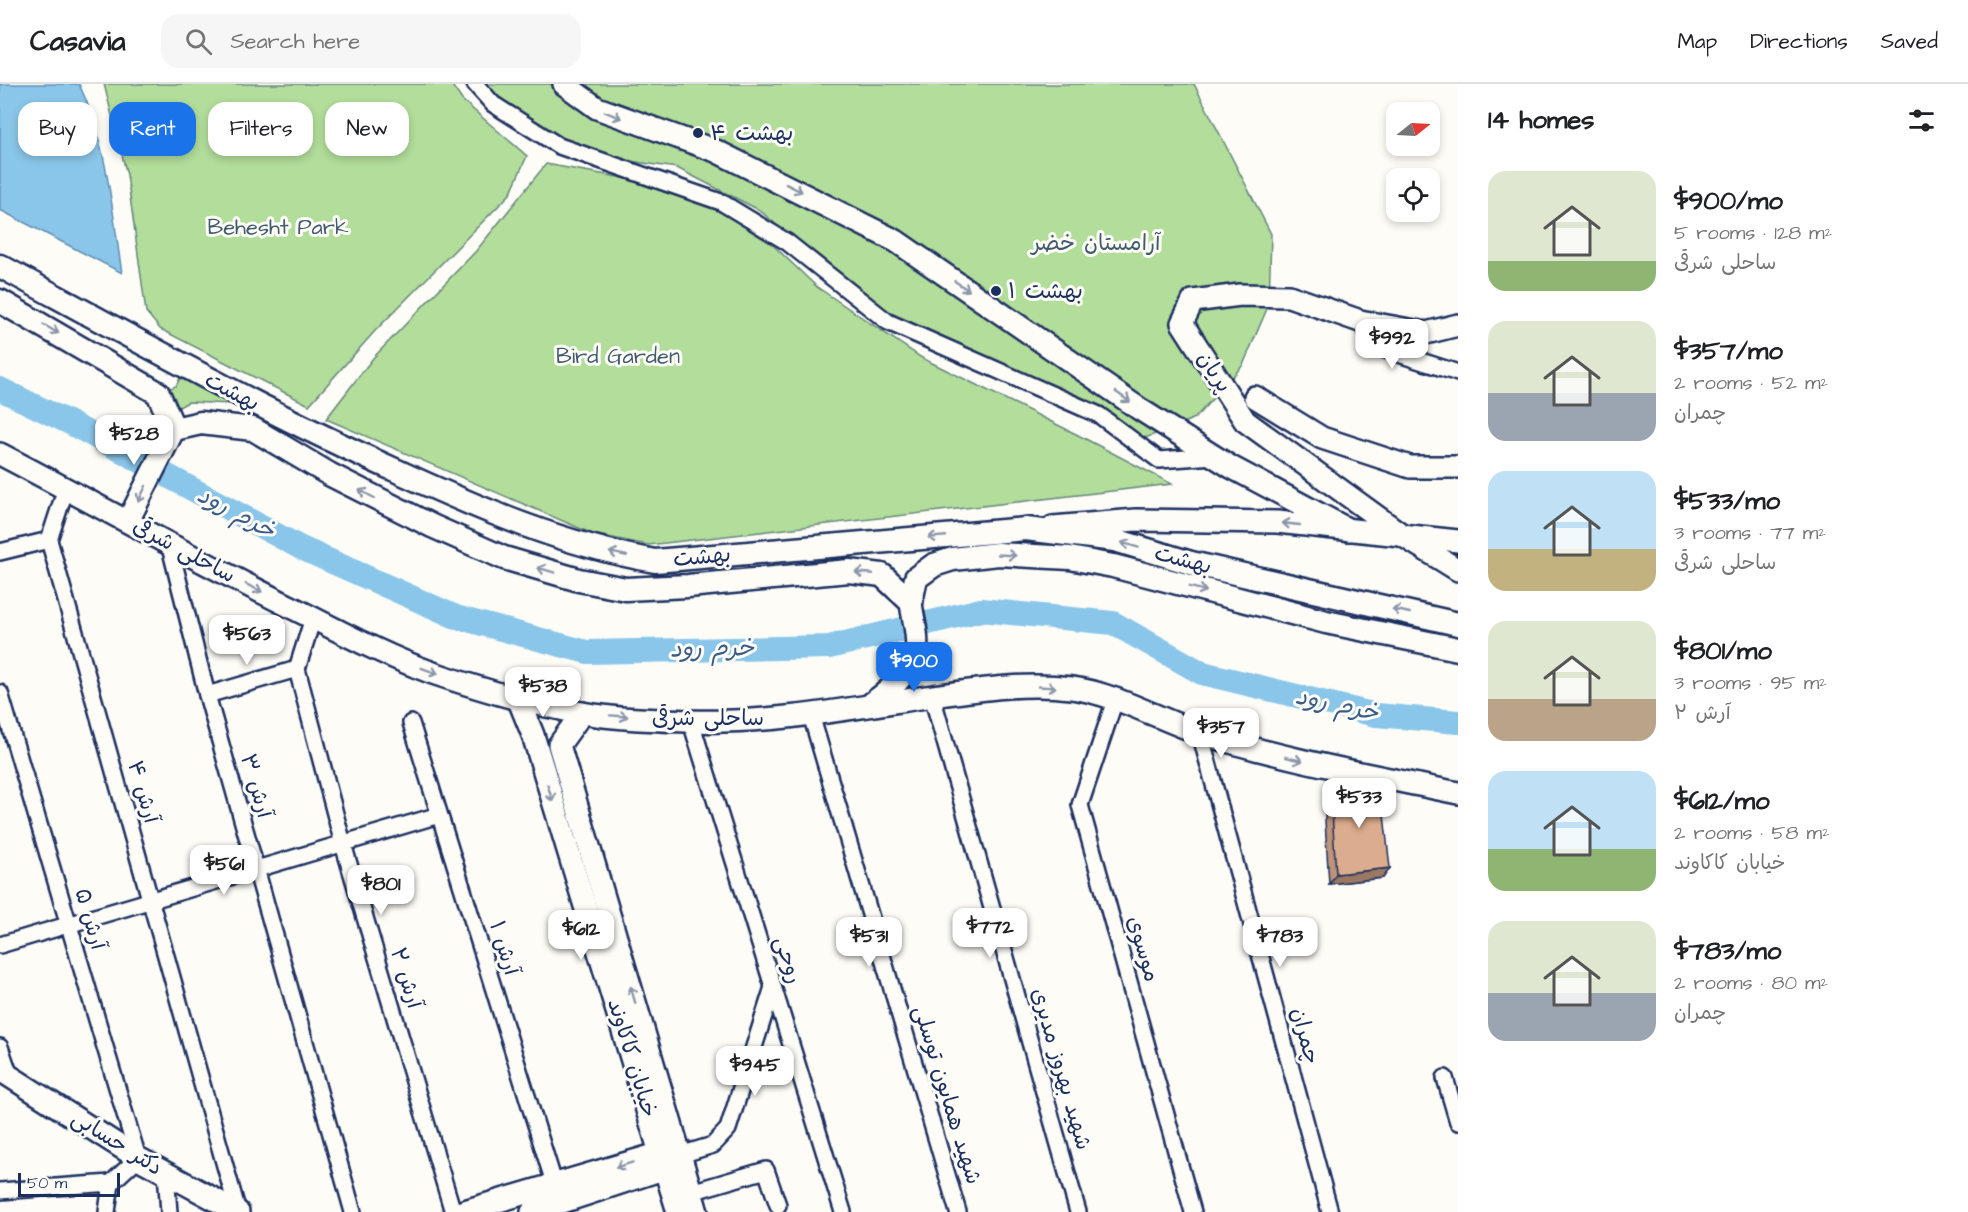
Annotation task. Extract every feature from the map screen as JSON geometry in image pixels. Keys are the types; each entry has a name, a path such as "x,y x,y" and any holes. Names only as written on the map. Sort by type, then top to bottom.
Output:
{"main road":[{"path":"564,84 597,108 716,151 896,241 1141,410 1214,456 1349,530"},
{"name":"بهشت","path":"0,266 310,432 500,518 568,542 655,561 1026,529 1115,540 1191,563 1458,624"},
{"name":"پریان","path":"1405,537 1245,421 1182,322 1193,300 1240,295 1289,296 1360,321 1426,333 1458,325"},
{"path":"0,301 140,380 158,393 174,429 128,521"},
{"path":"140,380 150,383 161,377 163,366 159,353"},
{"name":"پریان","path":"1256,397 1322,438 1350,448 1410,468 1458,467"},
{"name":"بهشت","path":"174,429 201,423 253,429 382,502 504,558 579,580 626,589 688,586 849,571 882,574 911,610"},
{"path":"253,429 310,432"},
{"name":"ساحلی شرقی","path":"0,454 313,618 431,672 518,698 582,713 691,722 811,716 869,705 989,688 1028,686 1074,688 1115,700 1200,733 1337,769 1458,793"},
{"path":"1026,529 1136,520 1277,522 1458,541"},
{"path":"1405,537 1458,570"},
{"name":"بهشت","path":"911,610 916,578 934,565 998,554 1070,558 1113,566 1326,622 1458,650"},
{"path":"655,561 688,586"},
{"path":"869,705 894,687 906,672 916,648 911,610"},
{"name":"خیابان کاکاوند","path":"518,698 537,749 669,1159 691,1192 697,1212"},
{"path":"537,749 538,742 545,738 552,737 559,745 582,713"},
{"name":"خیابان کاکاوند","path":"559,745 669,1159 678,1212"},
{"name":"دکتر حسابی","path":"5,1073 138,1158 238,1212"},
{"path":"461,1212 555,1186 669,1159"},
{"path":"532,1212 669,1159"}],"street":[{"path":"475,84 493,104 559,146 722,202 787,242 888,322 1099,414 1158,460 1214,456"},
{"path":"1360,321 1377,347 1458,373"},
{"path":"0,552 49,540 66,488"},
{"name":"آرش ۴","path":"49,540 238,1212"},
{"name":"آرش ۳","path":"169,543 207,695 353,1212"},
{"path":"207,695 297,669 313,618"},
{"name":"آرش ۲","path":"297,669 343,844 453,1212"},
{"name":"آرش ۵","path":"0,693 138,1158"},
{"name":"شهید بهروز مدیری","path":"933,696 1078,1212"},
{"name":"موسوی","path":"1115,700 1080,805 1193,1212"},
{"name":"شهید همایون توسلی","path":"811,716 958,1212"},
{"name":"روحی","path":"691,722 843,1212"},
{"name":"آرش ۱","path":"411,723 555,1186"},
{"name":"چمران","path":"1200,733 1330,1212"},
{"path":"0,945 440,815"},
{"path":"669,1159 713,1145 728,1129 773,987"},
{"path":"0,1047 5,1073"},
{"path":"1444,1078 1458,1122"},
{"path":"0,1191 111,1183 138,1158"},
{"path":"691,1192 766,1170 778,1204"},
{"path":"166,1173 168,1212"},
{"path":"107,1212 111,1183"}],"green space":[{"name":"Behesht Park","path":"104,84 451,84 462,100 527,156 510,194 375,331 309,405 160,329 146,312 127,175 122,156 196,156 196,102 109,104"},
{"name":"آرامستان خضر","path":"478,84 1194,84 1271,234 1269,304 1243,365 1195,418 1138,441 873,307 759,210 677,168 556,150"},
{"name":"Bird Garden","path":"546,164 662,185 754,227 817,287 922,358 1172,484 648,545 593,534 326,419 373,358 476,251"},
{"path":"181,376 232,404 188,402 172,411 167,389 176,386"}],"water":[{"path":"0,84 79,84 86,102 18,102 18,156 97,156 97,133 111,201 122,273 0,210"}],"building":[{"path":"1333,781 1381,788 1390,868 1336,874 1332,811"}],"waterway":[{"name":"خرم رود","path":"0,389 70,423 301,548 456,617 587,652 829,647 981,610 1113,623 1202,673 1376,715 1458,722"}],"place":[{"name":"بهشت ۴","path":"698,133"},
{"name":"بهشت ۱","path":"996,291"}]}
